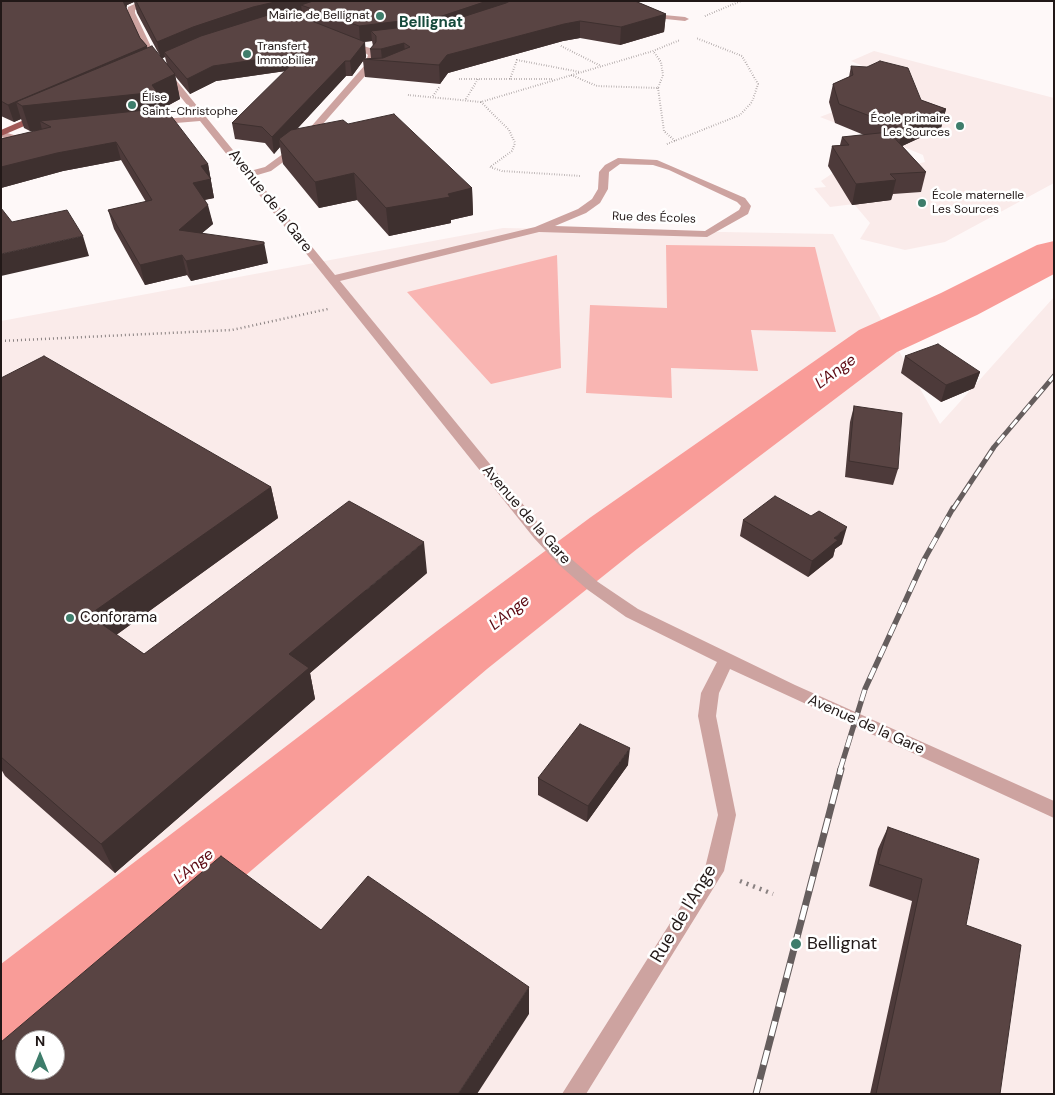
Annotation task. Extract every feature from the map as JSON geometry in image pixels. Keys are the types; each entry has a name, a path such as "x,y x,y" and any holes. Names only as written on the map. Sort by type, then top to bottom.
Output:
{"main road":[{"path":"1,134 45,114"}],"street":[{"name":"Avenue de la Gare","path":"147,1 131,9 131,14 150,54 539,534 563,560 593,586 632,613 789,690 1054,810"},
{"path":"636,14 685,19"},
{"path":"248,174 268,169 298,147 364,72 372,60 372,55 341,40"},
{"path":"358,47 378,44"},
{"path":"364,72 375,72"},
{"path":"145,124 203,118"},
{"path":"1,134 13,138 42,135"},
{"name":"Rue des Écoles","path":"332,279 539,229 582,211 596,201 602,189 608,167 618,161 654,162 672,168 741,200 746,206 744,212 707,234 539,229"},
{"name":"Rue de l'Ange","path":"572,1094 714,871 727,815 707,716 710,693 727,659"}],"path":[{"path":"690,36 685,19 711,16 741,1"},
{"path":"408,95 466,99 481,102 653,51 690,36 742,56 758,84 752,102 740,115 655,148 636,160"},
{"path":"562,46 602,66"},
{"path":"653,51 661,62 663,75 658,88 664,131 675,141"},
{"path":"510,79 517,60 581,72"},
{"path":"570,75 597,86 658,88"},
{"path":"459,79 555,79"},
{"path":"466,99 478,79"},
{"path":"432,96 440,86"},
{"path":"481,102 509,130 515,143 512,152 490,167 502,171 604,178"},
{"path":"1,341 232,330 353,304"},
{"path":"714,871 773,894"}],"shaded area":[{"name":"École primaire Les Sources","path":"874,51 1054,98 1054,183 945,242 905,250 860,239 870,223 854,204 830,207 814,188 826,187 821,181 833,173 828,166 844,164 899,168 925,162 923,155 882,138 856,118 841,125 820,117 838,110 830,106 829,102 884,75 851,61"},
{"path":"503,228 833,234 940,424 1054,297 1054,1094 1,1094 1,321"},
{"path":"666,245 815,247 836,332 751,330 758,371 671,368 672,398 586,393 590,305 667,308"},
{"path":"557,255 561,368 491,384 407,292"}],"building":[{"path":"1,1 123,1 140,38 147,46 8,105 1,101"},
{"path":"136,1 279,1 253,7 193,27 157,42"},
{"path":"313,1 487,1 442,16 359,26 301,5"},
{"path":"510,1 635,1 666,14 621,27 580,21 564,24 447,55 439,65 363,59 383,58 410,47 404,43 381,49 370,49 376,42 376,36 371,31 447,22"},
{"path":"284,10 365,42 350,61 345,61 272,137 262,127 232,123 303,53 213,66 187,79 164,52 201,36"},
{"path":"152,46 175,74 152,85 157,92 22,106 16,102"},
{"path":"880,61 908,68 921,100 946,109 903,129 839,104 833,84 853,75 851,66 867,67"},
{"path":"165,108 208,164 201,166 211,179 193,183 208,205 179,230 264,242 264,244 186,261 182,255 140,265 108,210 152,200 116,142 57,153 1,167 1,139 51,127 40,121"},
{"path":"394,114 472,188 448,194 450,197 386,208 354,173 315,182 279,139 291,130 343,120 348,124"},
{"path":"889,132 926,172 890,174 896,180 856,184 832,146 849,145 842,137"},
{"path":"1,208 12,222 67,210 83,236 1,254"},
{"path":"938,344 980,372 946,385 905,356"},
{"path":"44,356 271,487 89,615 144,654 349,501 424,542 289,654 309,668 101,844 1,757 1,378"},
{"path":"854,406 902,413 898,469 849,461"},
{"path":"775,496 811,516 819,511 847,527 834,538 838,540 812,561 743,520"},
{"path":"580,724 630,748 588,806 538,778"},
{"path":"888,827 979,859 966,925 1021,945 1000,1094 876,1094 922,879 878,864"},
{"path":"221,856 321,930 368,876 529,987 458,1094 1,1094 1,1042 15,1030 15,1080 65,1080 65,1030 15,1030"}],"waterway":[{"name":"L'Ange","path":"1,1023 462,650 614,533 878,341 959,304 1054,255"}],"railway":[{"path":"953,509 994,447 1054,376"},
{"path":"840,770 865,689 925,558 953,508"},
{"path":"756,1094 841,769"}],"place":[{"name":"Mairie de Bellignat","path":"380,16"},
{"name":"Transfert Immobilier","path":"247,54"},
{"name":"Élise Saint-Christophe","path":"132,105"},
{"name":"École primaire Les Sources","path":"960,126"},
{"name":"École maternelle Les Sources","path":"922,203"},
{"name":"Conforama","path":"70,618"},
{"name":"Bellignat","path":"796,944"}],"district":[{"name":"Bellignat","path":"431,23"}]}
